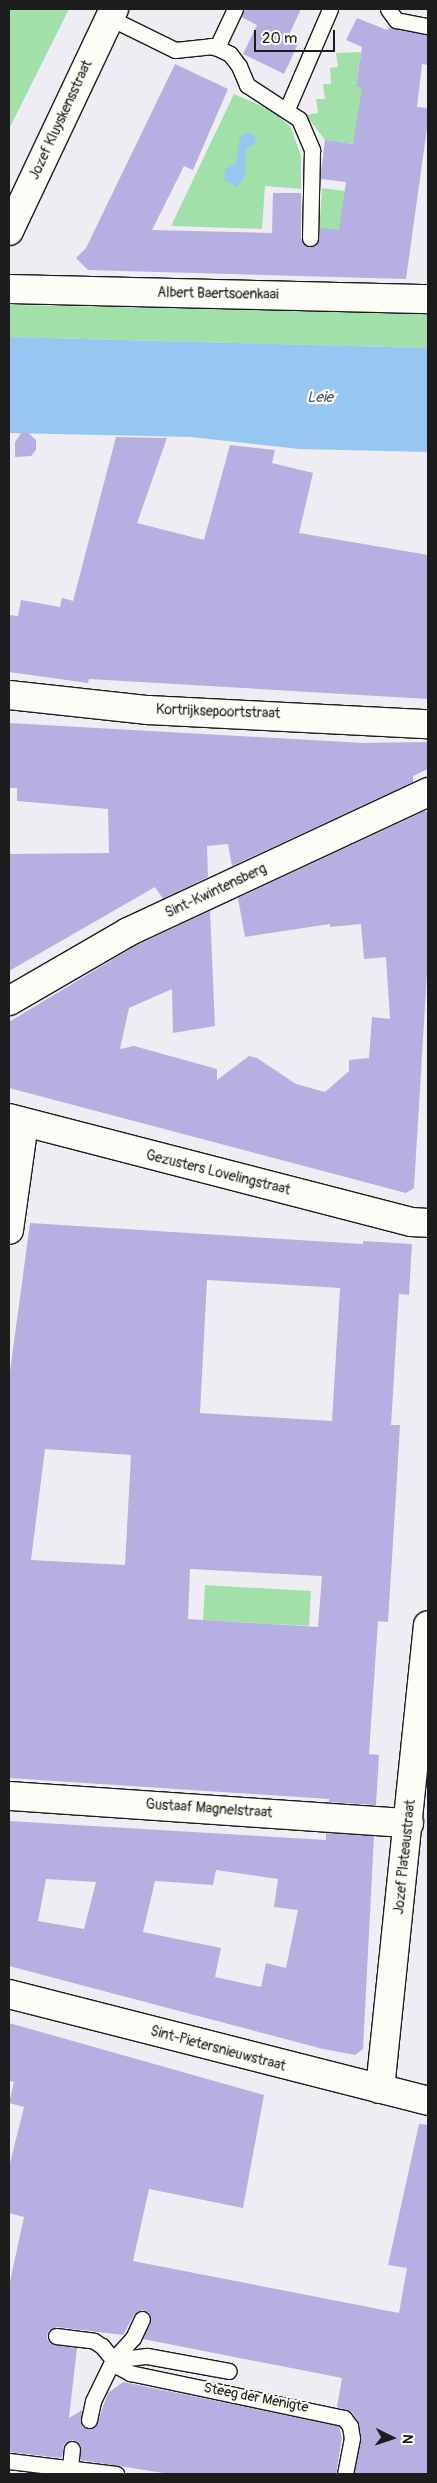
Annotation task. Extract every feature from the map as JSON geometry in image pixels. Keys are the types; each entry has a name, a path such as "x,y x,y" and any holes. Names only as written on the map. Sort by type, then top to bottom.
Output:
{"street":[{"name":"Jozef Kluyskensstraat","path":"9,231 112,13"},
{"name":"Albert Baertsoenkaai","path":"9,289 428,299"},
{"name":"Kortrijksepoortstraat","path":"9,695 148,710 428,724"},
{"name":"Sint-Kwintensberg","path":"9,1001 128,932 428,792"},
{"name":"Gezusters Lovelingstraat","path":"16,1120 411,1222 428,1223"},
{"path":"9,1230 16,1120"},
{"name":"Jozef Plateaustraat","path":"380,2089 428,1625"},
{"name":"Gustaaf Magnelstraat","path":"9,1796 409,1822"},
{"name":"Sint-Pietersnieuwstraat","path":"9,1994 428,2101"}],"lane":[{"path":"217,47 235,9"},
{"path":"287,109 330,9"},
{"path":"388,9 396,20 428,26"},
{"path":"112,13 174,50 217,47 230,54 247,85 287,109 299,119 312,150 310,238"},
{"path":"89,2420 93,2401 112,2360 133,2338 142,2319"},
{"name":"Steeg der Menigte","path":"56,2336 94,2342 102,2346 112,2360 130,2373 344,2418 350,2426 352,2438 345,2474"},
{"name":"Steeg der Menigte","path":"112,2360 147,2356 229,2371"},
{"path":"70,2467 72,2449"},
{"path":"9,2461 116,2474"}],"green space":[{"path":"9,9 69,9 9,129"},
{"path":"361,52 356,87 383,90 353,144 325,140 306,115 318,113 316,99 325,99 323,84 331,84 330,68 338,67 336,53"},
{"path":"234,94 273,111 291,128 301,156 301,189 265,186 262,229 171,226"},
{"path":"322,188 345,191 368,205 339,230 319,238"},
{"path":"9,305 428,313 428,348 9,337"},
{"path":"205,1585 311,1591 309,1626 203,1620"}],"water":[{"path":"248,133 254,135 256,143 246,149 245,176 237,187 225,180 224,170 236,163 240,137"},
{"name":"Leie","path":"9,337 428,348 428,452 299,449 191,437 9,433"}],"building":[{"path":"244,9 301,9 288,37 299,42 284,74 243,54 257,25 241,17"},
{"path":"357,18 387,30 390,27 428,35 428,65 422,64 417,107 428,108 428,121 406,279 88,270 76,258 86,248 175,64 228,89 193,170 184,166 152,230 272,233 273,193 301,193 301,238 306,246 318,243 320,228 339,230 346,182 321,179 321,173 325,140 353,144 362,88 356,87 362,47 346,40"},
{"path":"24,429 36,440 36,450 31,456 15,457 15,442"},
{"path":"116,437 167,438 137,523 204,540 230,445 275,450 272,463 313,473 299,533 428,555 428,699 89,679 88,683 9,672 9,615 18,616 21,600 60,607 62,598 73,601"},
{"path":"9,723 363,743 428,742 428,769 413,776 413,782 232,866 228,844 207,846 208,877 163,899 155,887 9,971 9,854 109,853 108,809 17,801 17,788 9,788"},
{"path":"425,811 428,813 428,956 414,1188 406,1193 9,1088 9,1022 135,946 210,911 215,1026 173,1033 172,989 129,1008 120,1049 134,1046 217,1069 217,1080 249,1056 257,1058 296,1084 325,1092 349,1071 349,1060 369,1058 372,1017 390,1019 386,957 364,959 361,924 330,927 330,924 245,937 238,898"},
{"path":"30,1223 363,1244 363,1241 412,1244 409,1295 399,1294 391,1425 400,1425 388,1622 378,1621 369,1754 379,1755 376,1805 329,1802 329,1799 9,1778 9,1379","holes":["207,1280 340,1288 332,1421 200,1413","45,1449 131,1455 125,1565 31,1560","190,1569 322,1576 318,1627 188,1619"]},
{"path":"9,1821 326,1840 326,1833 374,1836 363,2049 355,2055 323,2049 9,1966","holes":["216,1870 278,1879 274,1907 298,1910 286,1968 266,1963 261,1987 215,1977 221,1948 143,1932 155,1881 213,1885","46,1879 96,1882 84,1929 38,1921"]},
{"path":"9,2023 264,2095 243,2208 149,2189 133,2261 399,2313 407,2268 388,2265 419,2124 428,2125 428,2474 354,2474 361,2436 359,2424 352,2412 337,2407 342,2378 143,2339 151,2319 149,2313 142,2310 134,2315 123,2335 57,2327 48,2331 47,2339 51,2344 77,2348 69,2418 82,2410 82,2427 88,2429 96,2427 108,2393 123,2382 339,2426 342,2438 336,2474 170,2474 80,2460 81,2446 73,2440 64,2444 62,2458 9,2452 9,2286 24,2217 9,2213 9,2167 24,2107 9,2103 14,2082 9,2081"}]}
